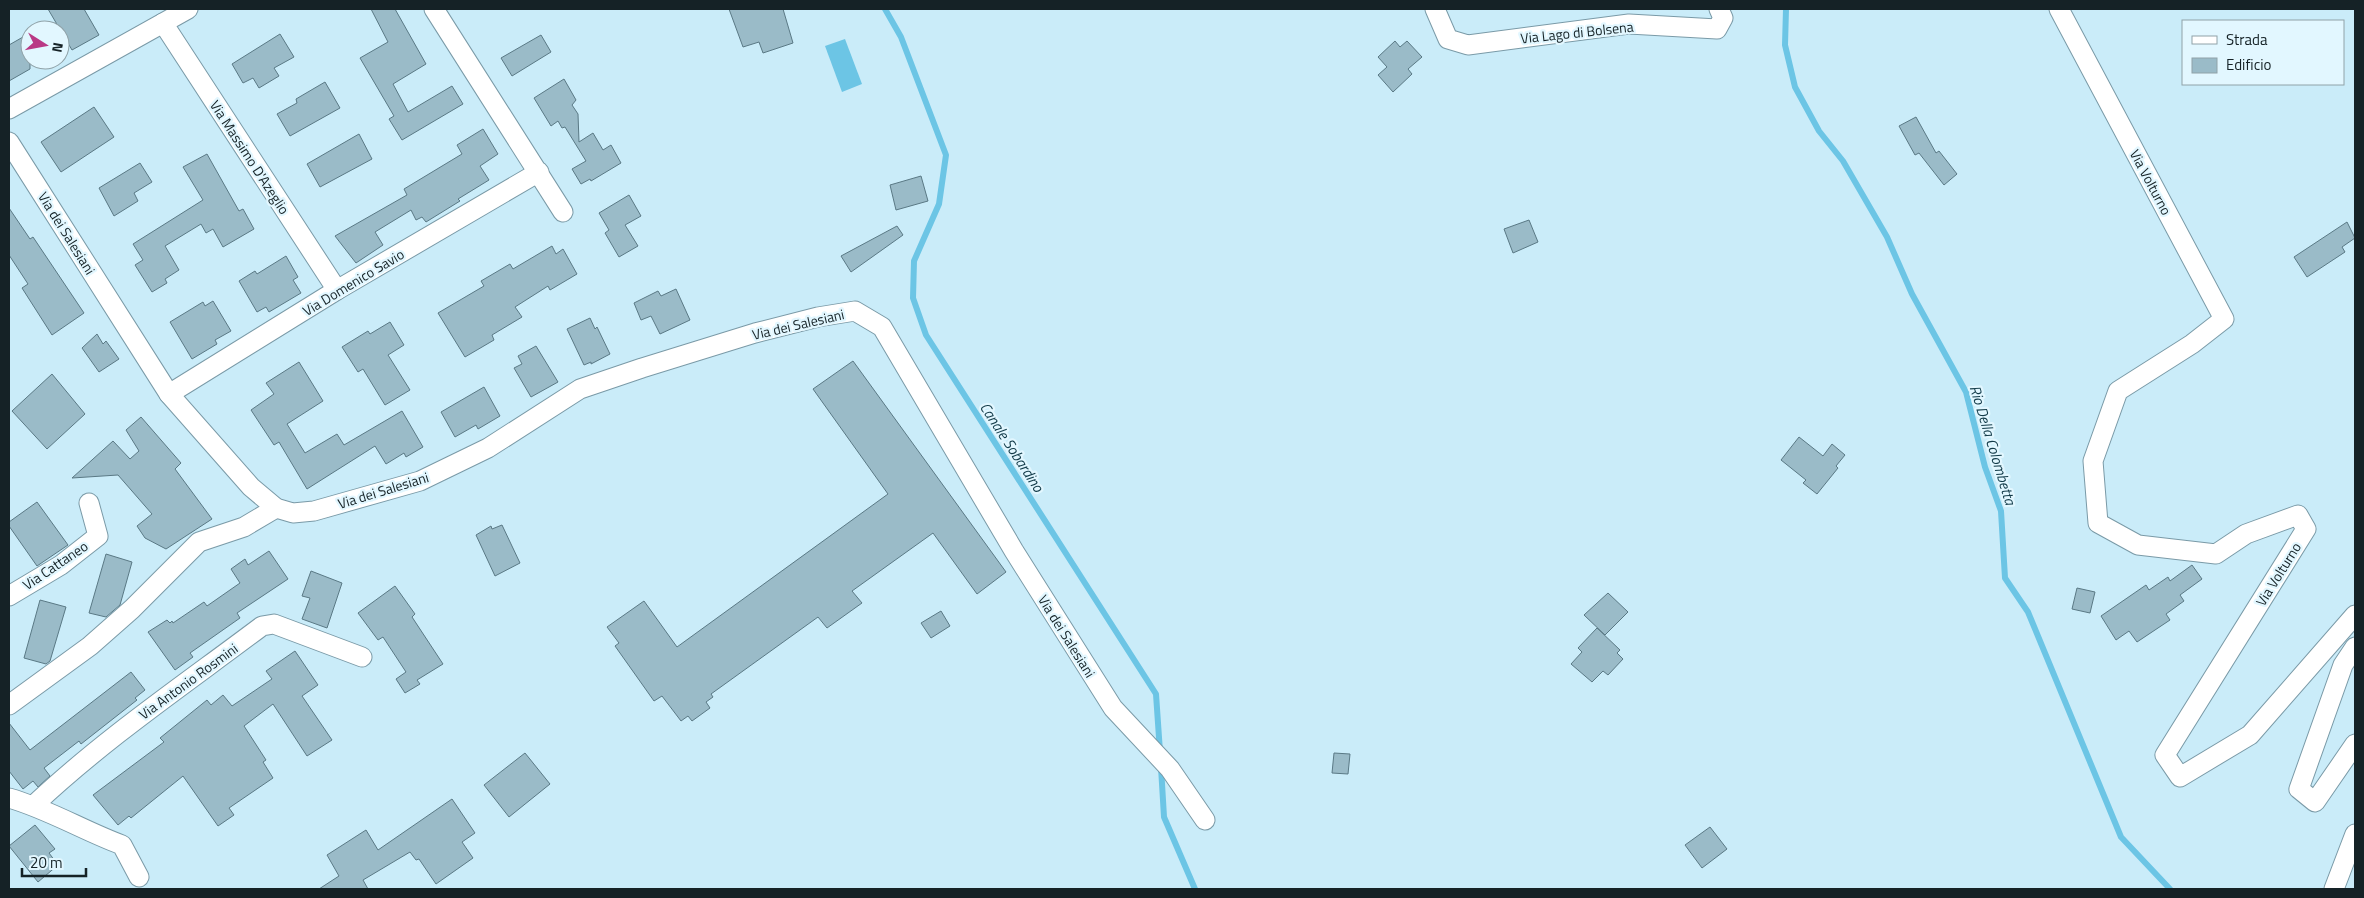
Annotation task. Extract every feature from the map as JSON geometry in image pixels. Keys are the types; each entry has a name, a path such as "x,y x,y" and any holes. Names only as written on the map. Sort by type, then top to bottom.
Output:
{"street":[{"path":"9,109 188,9"},
{"path":"434,9 563,212"},
{"name":"Via Lago di Bolsena","path":"1435,9 1448,39 1468,45 1629,24 1717,29 1722,18 1719,9"},
{"name":"Via Volturno","path":"2059,9 2224,319 2192,344 2118,391 2093,461 2098,523 2138,545 2216,554 2246,534 2298,515 2306,529 2165,755 2180,777 2250,735 2355,615"},
{"name":"Via Massimo D'Azeglio","path":"163,23 337,290"},
{"name":"Via dei Salesiani","path":"9,142 169,394 252,487 276,508 293,513 314,510 420,481 488,448 580,389 755,333 818,317 855,311 882,327 1009,543 1113,708 1170,769 1205,820"},
{"name":"Via Domenico Savio","path":"169,394 337,290 538,172"},
{"name":"Via Cattaneo","path":"9,596 61,565 98,536 89,503"},
{"path":"9,705 90,646 132,609 199,542 244,527 276,508"},
{"name":"Via Antonio Rosmini","path":"34,805 68,772 129,724 262,626 274,624 362,657"},
{"path":"2355,647 2343,665 2299,789 2315,802 2355,744"},
{"path":"9,798 34,805 98,836 122,845 139,877"},
{"path":"2334,889 2355,834"}],"water":[{"path":"845,39 862,84 842,92 825,46"}],"building":[{"path":"48,9 84,9 99,35 72,50 70,47 70,20 54,20"},
{"path":"371,9 395,9 426,64 393,84 408,112 452,86 463,104 402,140 389,119 394,116 360,58 388,42"},
{"path":"729,9 783,9 793,43 763,53 759,42 743,47"},
{"path":"280,34 294,57 274,68 279,76 259,88 253,78 243,83 232,64"},
{"path":"541,35 551,52 512,76 501,58"},
{"path":"20,39 20,70 28,70 9,81 9,45"},
{"path":"1395,41 1400,47 1407,41 1422,57 1408,69 1412,74 1393,92 1378,75 1387,67 1378,57"},
{"path":"564,79 576,100 572,105 578,114 579,142 593,133 603,150 611,145 621,163 591,181 590,179 581,184 572,169 586,161 565,127 562,128 558,121 551,126 534,98"},
{"path":"325,82 340,108 290,136 277,114 297,103 296,99"},
{"path":"94,107 114,137 61,172 41,142"},
{"path":"1916,117 1936,153 1939,151 1957,174 1944,185 1919,153 1915,155 1899,126"},
{"path":"483,129 498,154 480,166 489,180 426,222 422,217 416,220 411,210 375,232 383,245 356,263 335,236 407,195 404,189 462,154 457,145"},
{"path":"359,134 372,159 320,187 307,164"},
{"path":"207,154 239,211 243,209 254,229 223,247 213,229 206,233 201,224 165,246 179,270 165,279 167,283 152,292 135,265 143,260 133,244 203,200 183,167"},
{"path":"140,163 152,182 134,193 138,201 114,216 99,188"},
{"path":"921,176 928,201 896,210 890,185"},
{"path":"629,195 641,216 625,225 638,246 619,257 605,233 609,230 599,213"},
{"path":"9,208 30,239 33,237 84,313 52,335 22,288 28,284 9,255"},
{"path":"1529,220 1538,242 1513,253 1504,229"},
{"path":"2347,222 2355,238 2342,247 2345,252 2307,277 2294,257"},
{"path":"897,226 903,235 851,272 841,256"},
{"path":"552,246 556,254 563,249 577,274 550,290 548,286 515,307 522,317 492,335 494,340 465,357 438,313 484,286 481,281 510,264 513,269"},
{"path":"286,256 298,277 293,280 301,293 269,312 266,307 257,312 239,281 255,271 257,274"},
{"path":"676,289 690,320 660,334 651,316 641,320 634,303 658,291 661,296"},
{"path":"213,301 231,331 215,340 217,344 192,359 170,322 203,302 205,306"},
{"path":"590,318 595,329 597,327 610,354 591,364 591,362 584,365 567,329"},
{"path":"390,322 404,345 388,355 410,390 385,405 363,369 358,372 342,347 368,331 370,334"},
{"path":"97,334 103,344 106,341 119,359 99,372 82,348"},
{"path":"536,346 558,382 531,397 514,368 522,364 518,356"},
{"path":"853,361 1006,572 977,594 933,533 852,591 862,603 827,628 818,617 711,694 713,697 706,702 710,708 692,721 688,716 681,721 662,696 654,701 615,646 619,643 607,627 644,601 677,647 888,494 813,389"},
{"path":"299,362 323,401 287,424 305,453 337,434 344,445 402,411 423,447 406,457 404,453 386,464 375,446 307,489 279,442 274,445 251,410 274,394 266,383"},
{"path":"52,374 85,414 47,449 12,411"},
{"path":"484,387 500,416 478,429 476,425 455,437 441,412"},
{"path":"141,417 181,463 175,469 212,519 166,549 145,538 137,526 152,514 118,475 72,478 113,441 130,459 139,451 126,430"},
{"path":"1799,437 1823,456 1832,444 1845,455 1836,466 1838,468 1817,494 1803,483 1806,480 1781,460"},
{"path":"37,502 68,545 37,566 9,526 9,522"},
{"path":"502,525 520,563 495,576 476,535 491,526 492,529"},
{"path":"269,551 288,579 237,613 240,618 190,653 193,657 175,670 148,632 167,620 173,623 204,602 207,606 240,583 231,569 245,559 248,565"},
{"path":"106,554 132,562 120,605 106,617 89,613"},
{"path":"2192,565 2202,579 2180,595 2184,601 2166,614 2170,620 2137,642 2129,631 2116,640 2101,616 2146,585 2149,590 2168,577 2170,581"},
{"path":"311,571 342,583 327,628 302,619 310,598 302,596"},
{"path":"395,586 415,614 412,617 443,664 417,680 420,684 405,693 396,679 406,672 383,637 378,640 358,613"},
{"path":"2077,588 2095,592 2090,613 2072,609"},
{"path":"1608,593 1628,612 1605,635 1584,615"},
{"path":"40,600 66,607 50,661 46,664 24,658"},
{"path":"941,611 950,626 931,638 921,623"},
{"path":"1597,628 1620,650 1617,653 1623,659 1608,675 1603,671 1592,682 1571,664 1582,652 1578,648"},
{"path":"295,651 318,685 302,696 332,740 307,756 273,704 244,726 266,760 263,762 273,778 229,808 234,815 218,826 183,776 131,818 129,816 118,825 93,795 164,742 160,738 207,700 211,705 223,695 232,706 272,679 266,671"},
{"path":"131,672 145,690 135,698 137,700 81,744 79,741 44,768 50,776 38,787 33,781 23,789 9,771 9,723 30,750"},
{"path":"525,753 550,784 509,817 484,785"},
{"path":"1334,753 1350,754 1348,774 1332,773"},
{"path":"452,799 475,833 462,842 473,858 436,884 419,859 416,860 410,852 363,880 368,889 319,889 339,876 327,855 366,830 378,850"},
{"path":"35,825 55,849 49,853 58,865 38,882 9,846"},
{"path":"1710,827 1727,849 1702,868 1685,845"}],"waterway":[{"name":"Canale Sobardino","path":"885,9 901,37 946,155 939,204 914,261 913,298 926,335 1156,694 1160,752"},
{"name":"Rio Della Colombetta","path":"1786,9 1785,45 1795,87 1819,131 1843,161 1887,237 1912,294 1966,392 1985,467 2001,511 2005,578 2028,612 2121,837 2170,889"},
{"name":"Canale Sobardino","path":"1161,767 1164,817 1195,889"}]}
